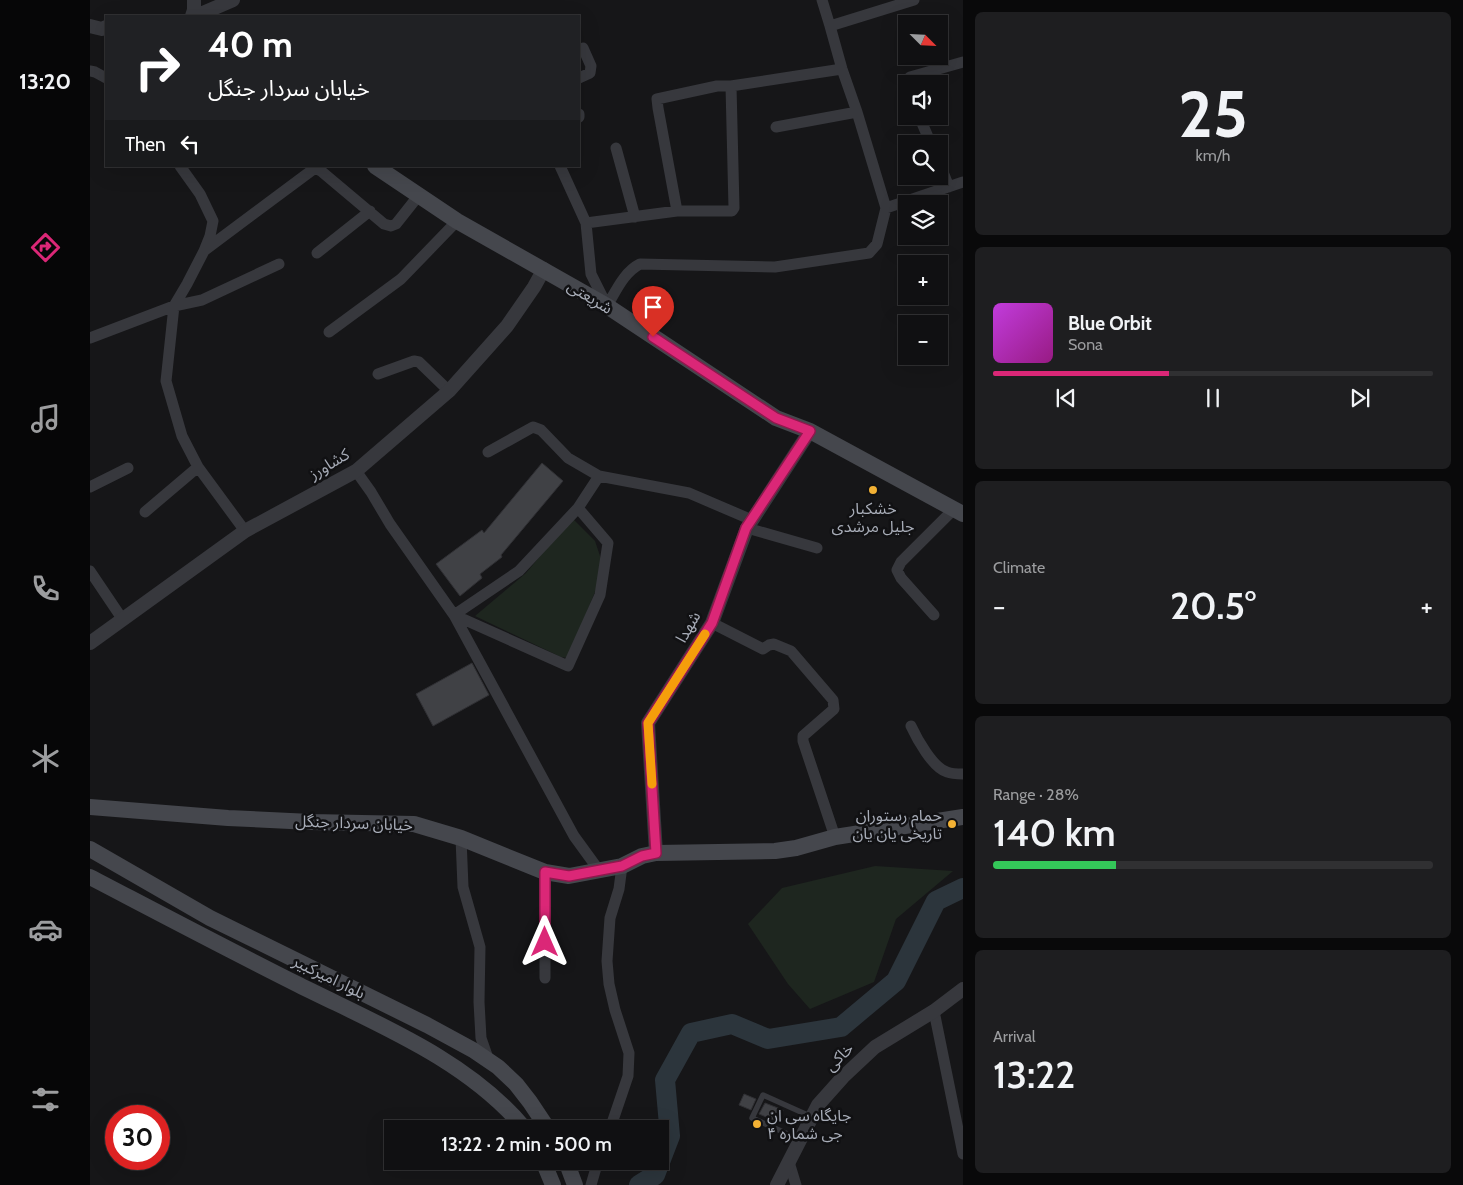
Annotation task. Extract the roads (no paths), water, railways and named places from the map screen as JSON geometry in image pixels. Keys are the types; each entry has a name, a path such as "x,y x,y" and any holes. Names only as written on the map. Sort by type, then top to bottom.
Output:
{"main road":[{"name":"شریعتی","path":"377,167 457,221 607,306 776,418 810,431 958,511"},
{"name":"خیابان سردار جنگل","path":"90,807 228,818 414,824 461,838 545,872 569,876 598,869 622,866 642,856 656,853 775,851 796,848 835,837 963,817"},
{"name":"بلوار امیرکبیر","path":"90,849 210,918 427,1025 473,1050 498,1067 516,1084 542,1120"},
{"name":"بلوار امیرکبیر","path":"90,877 215,943 428,1050 495,1097 517,1120"},
{"path":"547,1170 553,1185"},
{"path":"569,1170 575,1185"}],"street":[{"path":"192,15 194,0"},
{"path":"198,15 233,0"},
{"path":"607,306 632,268 640,264 775,267 869,253 877,244 886,208 822,0"},
{"path":"830,26 914,0"},
{"path":"90,39 99,27"},
{"path":"580,78 590,73 591,66 583,48"},
{"path":"917,75 963,62"},
{"path":"677,211 657,99 717,86 731,86 842,69"},
{"path":"90,71 105,77"},
{"path":"586,223 677,211 729,211 734,208 731,86"},
{"path":"776,127 857,112"},
{"path":"616,148 635,217"},
{"path":"181,167 200,194 213,221 204,251 174,306 166,381 182,436 198,467 245,531"},
{"path":"560,167 586,223 591,274 607,306"},
{"path":"204,251 315,168 384,224 390,226 396,224 419,195"},
{"path":"886,208 963,182"},
{"path":"317,253 370,212"},
{"path":"329,332 401,278 457,221"},
{"path":"90,338 174,306 202,300 279,264"},
{"name":"کشاورز","path":"90,643 245,531 356,471 448,391 508,326 544,269"},
{"path":"378,374 414,361 419,362 448,391"},
{"path":"488,452 533,428 541,430 568,458 599,476 689,493 749,524 817,548"},
{"name":"شهدا","path":"656,853 648,723 712,623 749,524 810,431"},
{"path":"145,512 198,467"},
{"path":"90,487 128,468"},
{"path":"356,471 390,524 454,615 574,836 598,869"},
{"path":"454,615 519,571 578,508 599,476"},
{"path":"454,615 568,666 600,595 608,543 578,508"},
{"path":"934,615 901,578 897,570 901,562 958,511"},
{"path":"90,571 123,620"},
{"path":"712,623 763,649 774,644 791,650 833,700 834,709 803,736 803,741 835,837"},
{"path":"911,726 922,749 940,768 946,772 963,774"},
{"path":"461,838 463,887 480,946 479,1002 481,1038 489,1061"},
{"path":"613,1120 628,1076 629,1053 608,984 607,961 610,918 619,889 622,866"},
{"path":"545,872 545,978"},
{"name":"خاکی","path":"777,1185 818,1105 843,1077 875,1047 934,1011 963,989"},
{"path":"934,1011 963,1154"},
{"path":"789,1162 796,1185"},
{"path":"591,1185 595,1170"}],"lane":[{"path":"800,1140 752,1118 763,1095 812,1117"}],"waterway":[{"path":"639,1185 655,1175 670,1136 665,1080 691,1033 732,1024 768,1039 841,1027 896,981 936,901 963,888"}],"place":[{"name":"خشکبار جلیل مرشدی","path":"873,490"},
{"name":"حمام رستوران تاریخی یان یان","path":"952,824"},
{"name":"جایگاه سی ان جی شماره ۴","path":"757,1124"}]}
